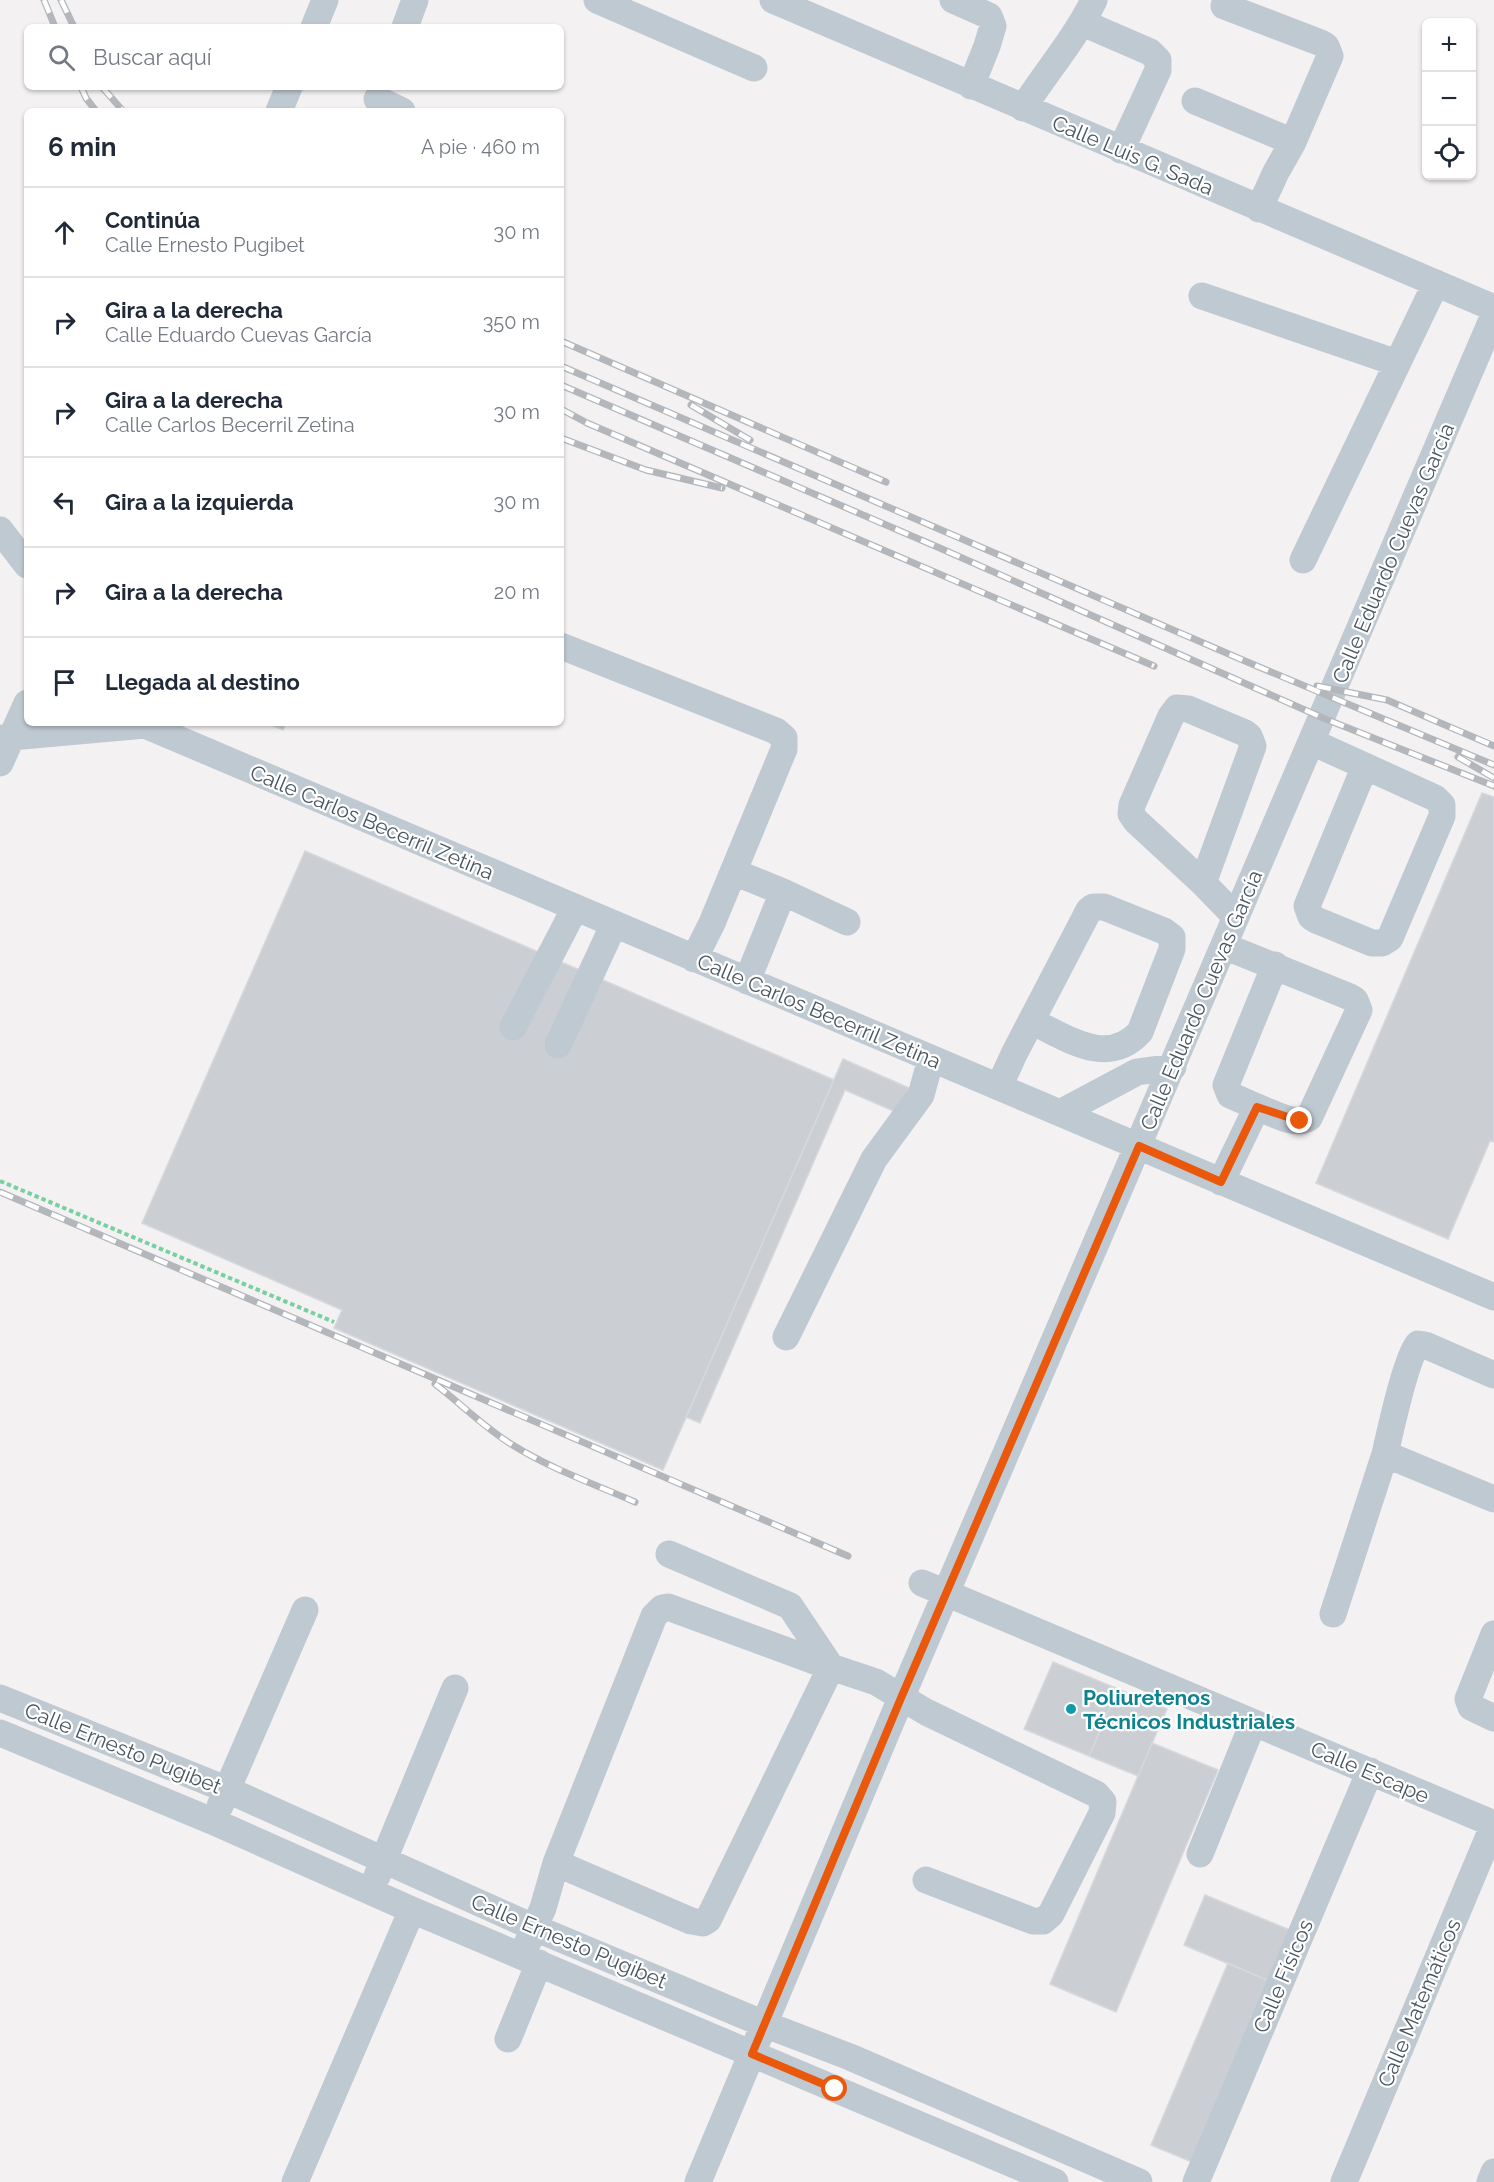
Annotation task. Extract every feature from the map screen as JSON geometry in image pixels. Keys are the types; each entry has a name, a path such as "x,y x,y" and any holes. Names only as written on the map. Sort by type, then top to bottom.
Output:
{"street":[{"path":"315,24 325,0"},
{"path":"406,24 415,0"},
{"path":"597,0 754,68"},
{"name":"Calle Luis G. Sada","path":"773,0 1494,308"},
{"path":"953,0 989,16 993,26 971,86"},
{"path":"1224,6 1321,44 1329,51 1329,62 1293,142 1259,209"},
{"path":"1023,108 1088,11 1150,52 1158,60 1158,70 1121,150"},
{"path":"280,108 288,90"},
{"path":"376,99 396,108"},
{"path":"1195,101 1293,142"},
{"path":"1303,560 1436,283"},
{"path":"1202,296 1397,363"},
{"name":"Calle Eduardo Cuevas García","path":"698,2182 901,1698 1494,315"},
{"path":"0,530 24,561"},
{"path":"564,647 781,734 784,738 784,749 734,872 694,958"},
{"path":"0,763 5,738 24,708"},
{"path":"1203,883 1253,746 1249,736 1245,733 1188,709 1177,708 1171,716 1132,805 1131,814 1236,917"},
{"name":"Calle Carlos Becerril Zetina","path":"5,738 124,726"},
{"name":"Calle Carlos Becerril Zetina","path":"149,726 1494,1297"},
{"path":"1312,742 1365,766 1435,798 1439,801 1443,811 1390,938 1383,943 1372,943 1316,920 1311,916 1307,906 1365,766"},
{"path":"734,872 783,891 846,922"},
{"path":"747,981 783,891"},
{"path":"999,1087 1031,1021 1085,915 1093,907 1104,907 1164,931 1172,937 1172,949 1140,1032 1133,1041 1121,1047 1106,1050 1091,1049 1031,1021"},
{"path":"513,1027 575,908"},
{"path":"558,1045 614,924"},
{"path":"1224,946 1275,965 1355,1000 1359,1010 1309,1118 1305,1120 1294,1120 1257,1107 1230,1095 1226,1085 1275,965"},
{"path":"786,1337 874,1159 921,1095 931,1059"},
{"path":"1060,1113 1137,1072 1173,1067"},
{"path":"1221,1182 1257,1107"},
{"path":"1333,1614 1385,1454 1407,1372 1418,1344 1494,1375"},
{"path":"1385,1454 1494,1499"},
{"path":"669,1554 790,1606 831,1667"},
{"name":"Calle Escape","path":"921,1583 1494,1824"},
{"path":"508,2039 531,1960 535,1928 556,1863 658,1611 662,1608 673,1608 876,1682 901,1698 1096,1794 1103,1802 1102,1813 1092,1833 1051,1914 1043,1922 1033,1922 926,1880"},
{"path":"213,1821 305,1610"},
{"path":"1494,1634 1468,1699 1471,1707 1494,1718"},
{"path":"556,1863 692,1921 703,1923 708,1920 831,1667"},
{"path":"371,1891 455,1688"},
{"name":"Calle Ernesto Pugibet","path":"0,1698 228,1791 535,1928 764,2024 850,2057 1139,2182"},
{"path":"1200,1854 1253,1723"},
{"name":"Calle Ernesto Pugibet","path":"0,1733 213,1821 412,1910 1050,2181"},
{"path":"89,1771 104,1740"},
{"name":"Calle Físicos","path":"1196,2182 1370,1771"},
{"name":"Calle Matemáticos","path":"1344,2182 1494,1824"},
{"path":"295,2182 412,1910"},
{"path":"835,2089 850,2057"},
{"path":"926,2127 939,2095"},
{"path":"1005,2161 1018,2129"},
{"path":"1490,2182 1494,2172"}],"path":[{"path":"0,1181 334,1322"}],"building":[{"path":"1482,793 1494,797 1494,1142 1490,1141 1448,1239 1316,1183"},
{"path":"305,851 834,1080 663,1470 334,1328 342,1310 142,1223"},
{"path":"843,1059 909,1088 898,1113 845,1090 700,1423 686,1417"},
{"name":"Poliuretenos Técnicos Industriales","path":"1053,1662 1118,1689 1089,1756 1024,1729"},
{"path":"1118,1689 1167,1709 1138,1776 1089,1756"},
{"path":"1152,1743 1218,1770 1116,2012 1050,1984"},
{"path":"1205,1895 1290,1930 1269,1981 1184,1945"},
{"path":"1228,1963 1269,1981 1192,2162 1151,2145"}],"railway":[{"path":"44,0 54,24"},
{"path":"61,0 73,24"},
{"path":"82,90 94,108"},
{"path":"105,90 120,108"},
{"path":"564,342 886,482"},
{"path":"564,367 1252,664 1494,765"},
{"path":"564,386 942,549 1323,718 1494,786"},
{"path":"691,405 750,440"},
{"path":"564,411 587,423 1154,666"},
{"path":"564,439 646,470 722,488"},
{"path":"1317,686 1387,700 1494,746"},
{"path":"1458,757 1494,778"},
{"path":"0,1192 848,1556"},
{"path":"435,1384 491,1430 526,1453 635,1502"}],"place":[{"name":"Poliuretenos Técnicos Industriales","path":"1071,1709"}],"route":[{"path":"835,2089 752,2054 901,1698 1139,1146 1221,1182 1257,1107 1300,1121"}]}
